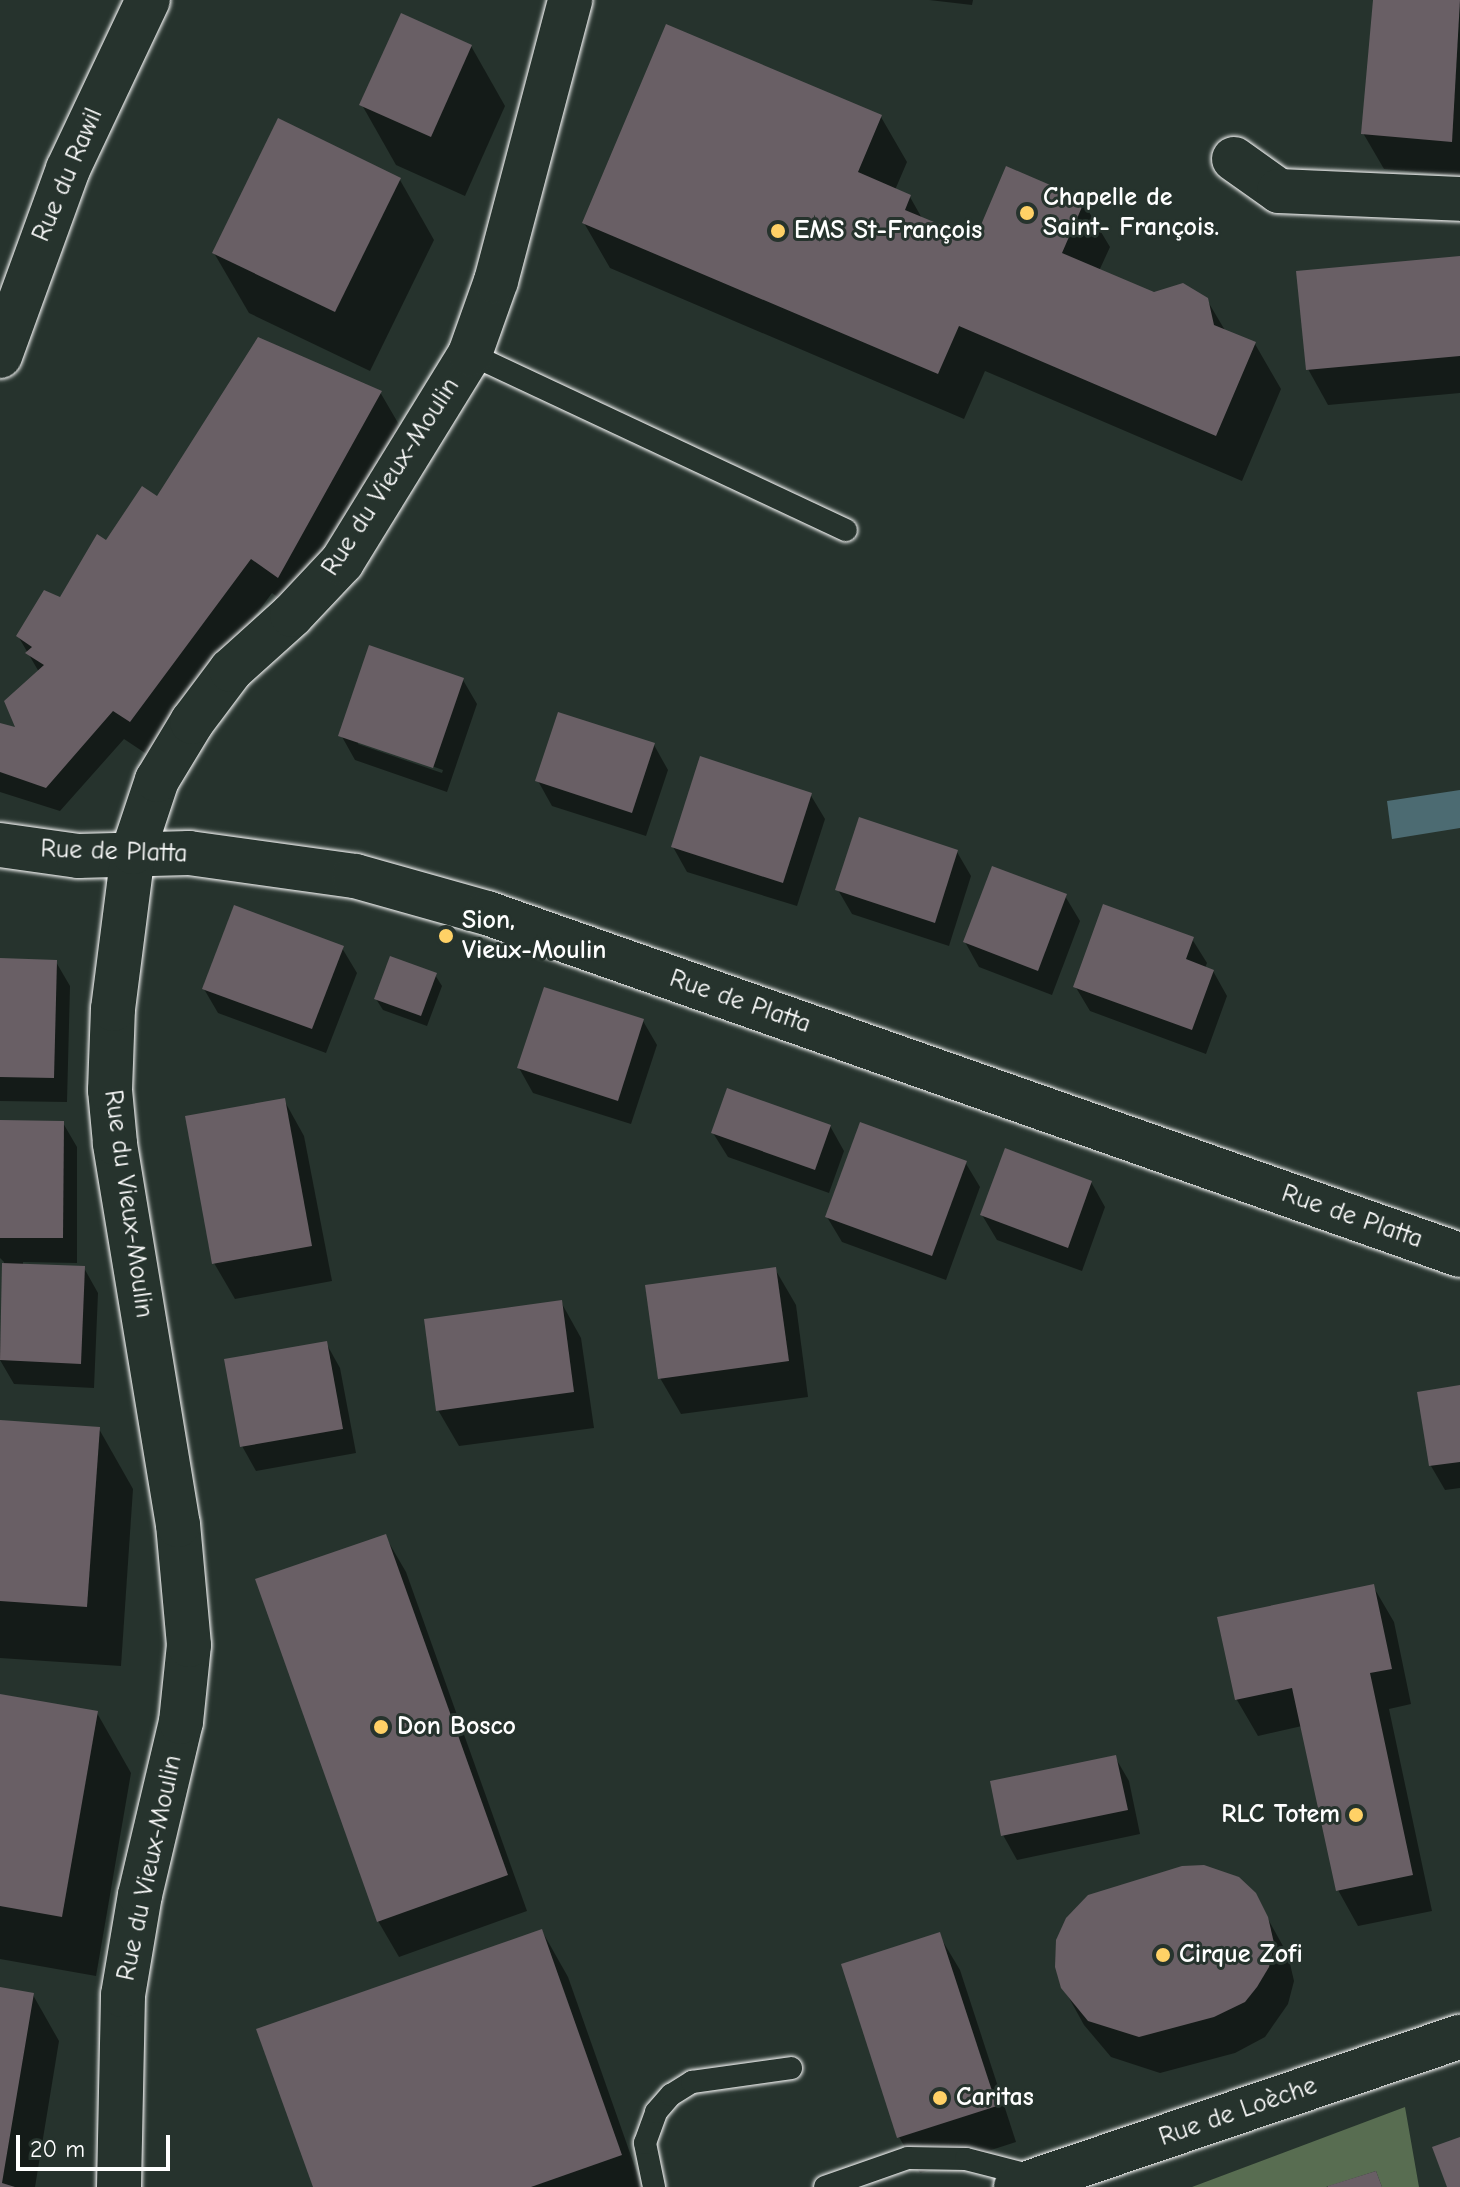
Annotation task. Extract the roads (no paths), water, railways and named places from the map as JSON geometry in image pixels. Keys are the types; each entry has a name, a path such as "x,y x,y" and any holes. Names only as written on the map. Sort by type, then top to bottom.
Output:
{"street":[{"name":"Rue du Rawil","path":"0,356 68,169 148,0"},
{"name":"Rue du Vieux-Moulin","path":"119,2187 123,1995 140,1895 181,1722 189,1645 178,1525 115,1143 110,1090 115,994 133,852 157,780 192,722 231,670 292,615 342,562 470,354 496,281 570,0"},
{"path":"1234,159 1279,191 1460,199"},
{"name":"Rue de Platta","path":"0,845 78,856 133,852 189,853 355,876 492,915 1460,1255"},
{"name":"Rue de Loèche","path":"1029,2183 1460,2037"}],"lane":[{"path":"470,354 846,530"},
{"path":"654,2187 645,2143 656,2112 671,2095 692,2082 791,2068"},
{"path":"825,2187 908,2158 966,2159 1029,2183"}],"water":[{"path":"1460,790 1460,828 1392,839 1387,801"}],"place":[{"name":"Chapelle de Saint- François.","path":"1027,213"},
{"name":"EMS St-François","path":"778,231"},
{"name":"Sion, Vieux-Moulin","path":"446,936"},
{"name":"Don Bosco","path":"381,1727"},
{"name":"RLC Totem","path":"1356,1815"},
{"name":"Cirque Zofi","path":"1163,1955"},
{"name":"Caritas","path":"940,2098"}]}
